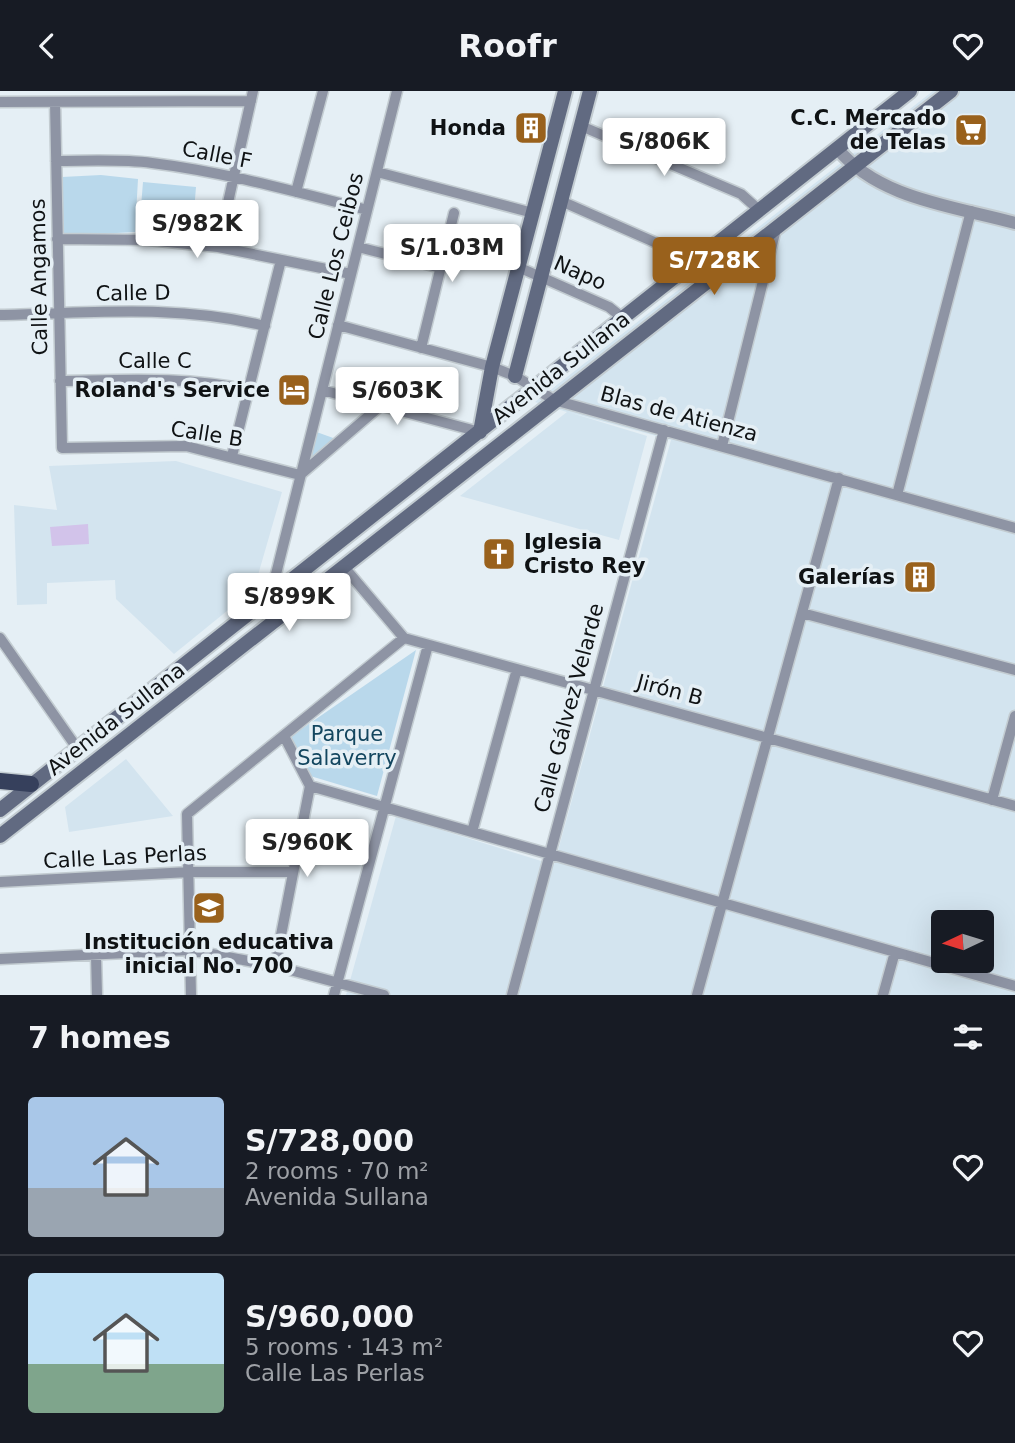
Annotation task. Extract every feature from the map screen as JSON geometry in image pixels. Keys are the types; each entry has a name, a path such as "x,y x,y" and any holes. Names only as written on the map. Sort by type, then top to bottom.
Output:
{"highway":[{"path":"0,781 10,785 31,784"}],"main road":[{"path":"480,432 492,367 565,91"},
{"path":"515,376 590,91"},
{"name":"Avenida Sullana","path":"0,810 910,91"},
{"name":"Avenida Sullana","path":"0,837 6,823 283,615 951,91"},
{"path":"271,594 283,615"}],"street":[{"path":"296,192 323,91"},
{"name":"Calle Los Ceibos","path":"271,594 397,91"},
{"path":"0,102 252,96 218,247"},
{"name":"Calle Angamos","path":"55,102 60,381 64,450"},
{"path":"581,126 741,194 760,211"},
{"path":"836,148 852,166 869,178 899,191 1015,223"},
{"name":"Calle F","path":"56,161 150,163 234,177 367,210"},
{"path":"377,172 533,213"},
{"path":"561,201 677,252 691,265"},
{"path":"897,495 971,211"},
{"path":"421,348 454,213"},
{"path":"722,446 776,226"},
{"path":"57,239 148,240 218,247 351,274"},
{"path":"358,247 441,268"},
{"path":"232,456 281,260"},
{"name":"Napo","path":"519,267 609,307 624,319"},
{"name":"Calle D","path":"0,315 193,312 265,325"},
{"name":"Blas de Atienza","path":"338,325 492,367 515,376 554,400 1015,528"},
{"name":"Calle C","path":"60,381 173,378 206,381 248,390"},
{"path":"322,390 480,432"},
{"path":"300,475 379,407"},
{"name":"Calle Gálvez Velarde","path":"512,995 664,430"},
{"name":"Calle B","path":"64,450 168,445 232,456 300,475"},
{"path":"697,995 839,478"},
{"path":"191,995 187,814 404,638 344,567"},
{"path":"802,613 1015,670"},
{"path":"0,638 77,748"},
{"name":"Jirón B","path":"404,638 1015,806"},
{"path":"334,995 428,645"},
{"path":"472,832 517,669"},
{"path":"992,800 1015,716"},
{"path":"275,966 310,786 284,736"},
{"path":"310,786 1015,986"},
{"name":"Calle Las Perlas","path":"0,882 188,873 293,872"},
{"path":"0,960 190,950 275,966 384,995"},
{"path":"883,995 895,952"},
{"path":"96,955 96,995"}],"shaded area":[{"path":"933,91 1015,91 1015,995 346,995 396,816 554,865 671,440 568,412 647,436 619,540 460,496 567,412 535,402"},
{"path":"176,461 282,492 254,589 174,654 116,599 115,580 47,583 47,604 17,605 14,505 57,510 49,466"},
{"path":"88,524 89,544 52,546 50,527"},
{"path":"126,759 173,816 69,832 65,807"}],"green space":[{"path":"101,175 138,179 135,232 62,236 62,177"},
{"path":"143,182 196,187 192,236 139,232"},
{"path":"311,430 336,439 300,475"},
{"name":"Parque Salaverry","path":"416,650 377,796 307,775 287,739"}],"place":[{"name":"Honda","path":"531,128"},
{"name":"C.C. Mercado de Telas","path":"971,130"},
{"name":"Roland's Service","path":"294,390"},
{"name":"Iglesia Cristo Rey","path":"499,554"},
{"name":"Galerías","path":"920,577"},
{"name":"Institución educativa inicial No. 700","path":"209,908"}]}
